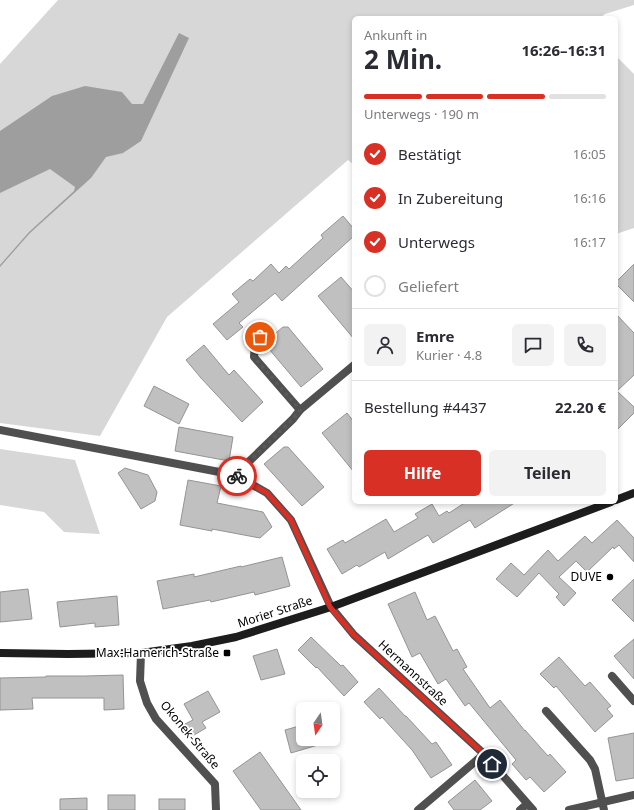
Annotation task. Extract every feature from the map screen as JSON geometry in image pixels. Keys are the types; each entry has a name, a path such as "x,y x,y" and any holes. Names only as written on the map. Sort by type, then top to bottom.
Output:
{"main road":[{"path":"618,499 634,493"},
{"name":"Morier Straße","path":"0,653 141,653 192,646 236,637 330,607 606,504"}],"street":[{"path":"264,330 255,343 254,357 300,410"},
{"path":"235,475 293,419 300,410 352,367"},
{"path":"0,430 235,475 267,493 291,520 330,607"},
{"name":"Hermannstraße","path":"330,607 354,635 484,754 527,808"},
{"name":"Okonek-Straße","path":"141,653 140,680 147,703 156,719 215,784 216,810"},
{"path":"612,676 634,701"},
{"path":"546,711 590,760 595,769 604,806"},
{"path":"418,810 484,754"},
{"path":"569,810 604,806 634,795"}],"shaded area":[{"path":"58,0 634,0 634,5 602,16 352,16 352,163 348,160 167,317 100,436 0,423 0,64"},
{"path":"179,33 189,38 141,141 123,153 106,157 91,178 30,233 0,267 0,265 29,232 74,191 75,187 50,169 0,193 0,131 52,96 85,86 122,92 132,104 143,104"},
{"path":"618,58 634,74 634,228 618,233"},
{"path":"0,449 75,460 100,534 64,532 44,512 0,505"}],"building":[{"path":"343,216 352,227 352,238 282,301 275,293 239,323 243,327 227,340 213,324 239,302 232,294 250,279 253,281 271,264 279,273 286,266 289,269 323,238 321,235"},
{"path":"634,264 634,302 618,286 618,280"},
{"path":"341,277 352,290 352,337 318,296"},
{"path":"618,316 634,333 634,375 618,390"},
{"path":"283,327 288,327 323,369 301,387 264,343"},
{"path":"204,345 229,375 234,370 263,402 242,422 186,360"},
{"path":"154,386 189,404 179,424 144,406"},
{"path":"618,392 634,407 634,413 618,429"},
{"path":"347,413 352,419 352,470 322,433"},
{"path":"179,427 233,437 229,461 175,451"},
{"path":"284,447 288,447 324,487 302,506 264,464"},
{"path":"125,468 148,475 157,492 155,501 141,509 118,473"},
{"path":"188,480 221,486 217,503 263,512 272,527 260,538 180,525"},
{"path":"432,504 439,516 447,511 449,513 463,504 513,504 475,528 470,520 433,543 428,535 388,559 385,552 359,567 357,565 342,574 327,549 343,540 345,543 386,519 394,532 418,518 415,514"},
{"path":"617,520 634,538 634,562 619,545 614,549 613,547 587,572 576,561 559,577 576,593 564,606 556,597 559,594 539,573 517,597 496,579 511,563 524,575 548,550 558,561 585,536 592,543"},
{"path":"282,557 290,586 255,595 254,592 211,602 210,600 163,609 157,581 194,574 194,577"},
{"path":"634,579 634,622 612,600"},
{"path":"28,589 32,619 0,622 0,592"},
{"path":"415,592 427,620 435,616 453,651 457,649 467,667 463,669 490,708 500,700 525,731 548,756 550,754 566,772 544,792 530,777 526,780 512,764 516,760 469,703 465,706 446,679 438,684 420,653 412,657 388,604"},
{"path":"117,596 119,625 95,627 95,623 60,627 57,602"},
{"path":"311,637 341,666 343,665 358,682 344,696 317,667 316,668 298,650"},
{"path":"634,639 634,679 614,656"},
{"path":"277,649 285,674 261,680 253,656"},
{"path":"559,657 585,686 590,682 611,706 607,709 613,716 595,732 556,686 554,688 540,674"},
{"path":"123,675 124,709 104,710 104,698 32,698 33,709 0,710 0,678"},
{"path":"379,688 432,744 436,742 452,765 431,778 412,750 382,717 380,719 364,702"},
{"path":"208,691 220,712 202,722 206,728 189,738 181,726 193,720 184,704"},
{"path":"296,727 296,746 315,746 291,753 285,730"},
{"path":"634,733 634,778 616,781 608,738"},
{"path":"260,752 301,810 261,810 233,771"},
{"path":"475,780 492,801 480,810 454,810 448,802"},
{"path":"108,795 135,795 135,810 108,810"},
{"path":"87,798 87,810 60,810 60,799"},
{"path":"159,799 185,799 185,810 159,810"}],"way so far":[{"path":"237,476 235,475 293,419 300,410 254,357 255,343 260,337"}],"place":[{"name":"DUVE","path":"610,577"},
{"name":"Max-Hamerich-Straße","path":"227,653"}],"route":[{"path":"237,476 267,493 291,520 330,607 354,635 484,754 492,764"}]}
